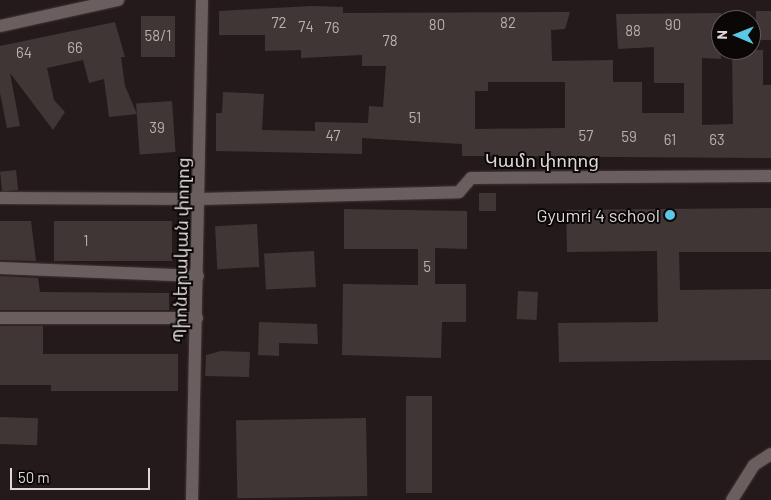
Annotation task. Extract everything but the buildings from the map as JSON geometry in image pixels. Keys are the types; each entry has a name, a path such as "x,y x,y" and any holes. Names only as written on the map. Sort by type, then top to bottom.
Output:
{"street":[{"path":"0,26 118,0"},
{"name":"Պիոներական փողոց","path":"192,500 200,199 202,0"},
{"name":"Կամո փողոց","path":"0,198 200,199 459,192 471,178 771,176"},
{"path":"0,268 198,276"},
{"path":"0,318 197,318"},
{"path":"732,500 754,465 771,454"}],"place":[{"name":"Gyumri 4 school","path":"670,215"}]}
